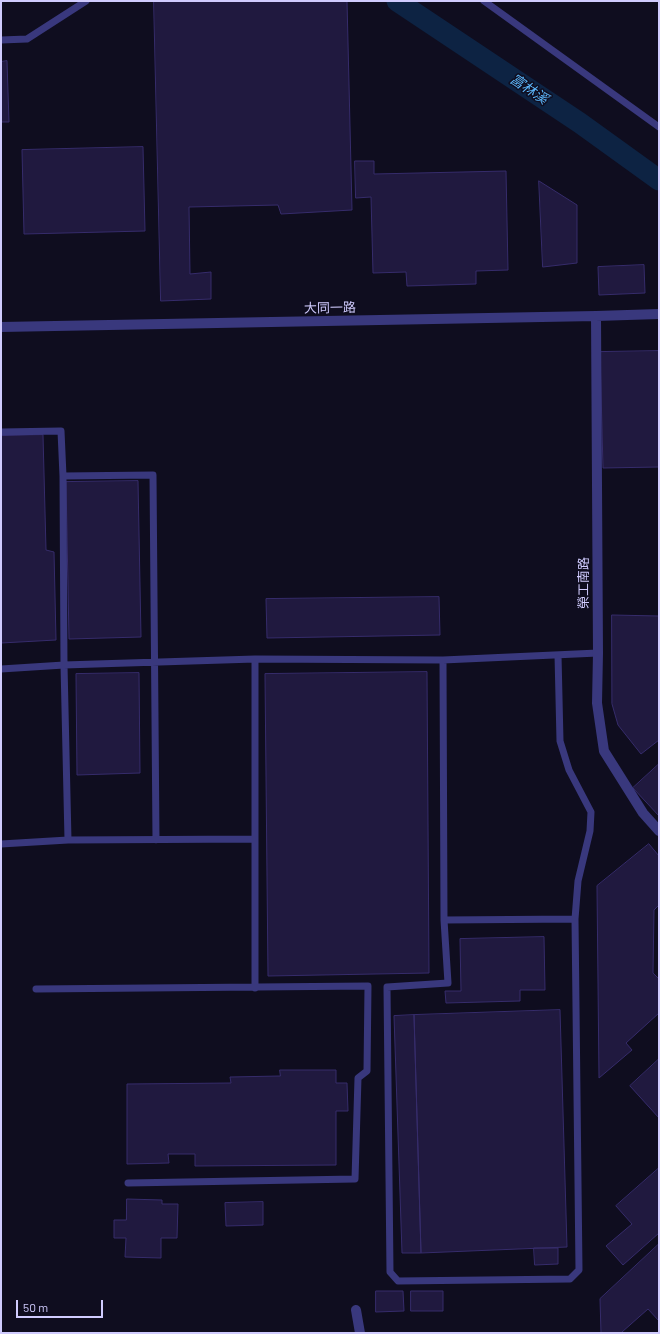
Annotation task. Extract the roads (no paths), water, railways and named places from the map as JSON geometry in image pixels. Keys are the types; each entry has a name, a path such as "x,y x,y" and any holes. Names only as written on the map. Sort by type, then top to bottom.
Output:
{"street":[{"name":"大同一路","path":"1,327 659,314"},
{"name":"榮工南路","path":"596,316 597,703 604,751 643,813 659,831"},
{"path":"356,1310 360,1333"}],"lane":[{"path":"1,40 27,39 86,1"},
{"path":"484,1 659,127"},
{"path":"1,432 61,431 63,476 64,665 68,840"},
{"path":"63,476 153,475 156,840"},
{"path":"1,669 64,665 255,659 443,660 598,653"},
{"path":"443,660 444,920 448,983 387,987 390,1272 398,1281 570,1279 579,1270 575,919 578,881 590,831 591,812 569,770 560,741 558,655"},
{"path":"255,659 255,988"},
{"path":"1,844 68,840 255,839"},
{"path":"444,920 575,919"},
{"path":"36,989 368,986 367,1071 358,1078 355,1179 128,1182"}],"waterway":[{"name":"富林溪","path":"397,1 580,123 659,180"}]}
